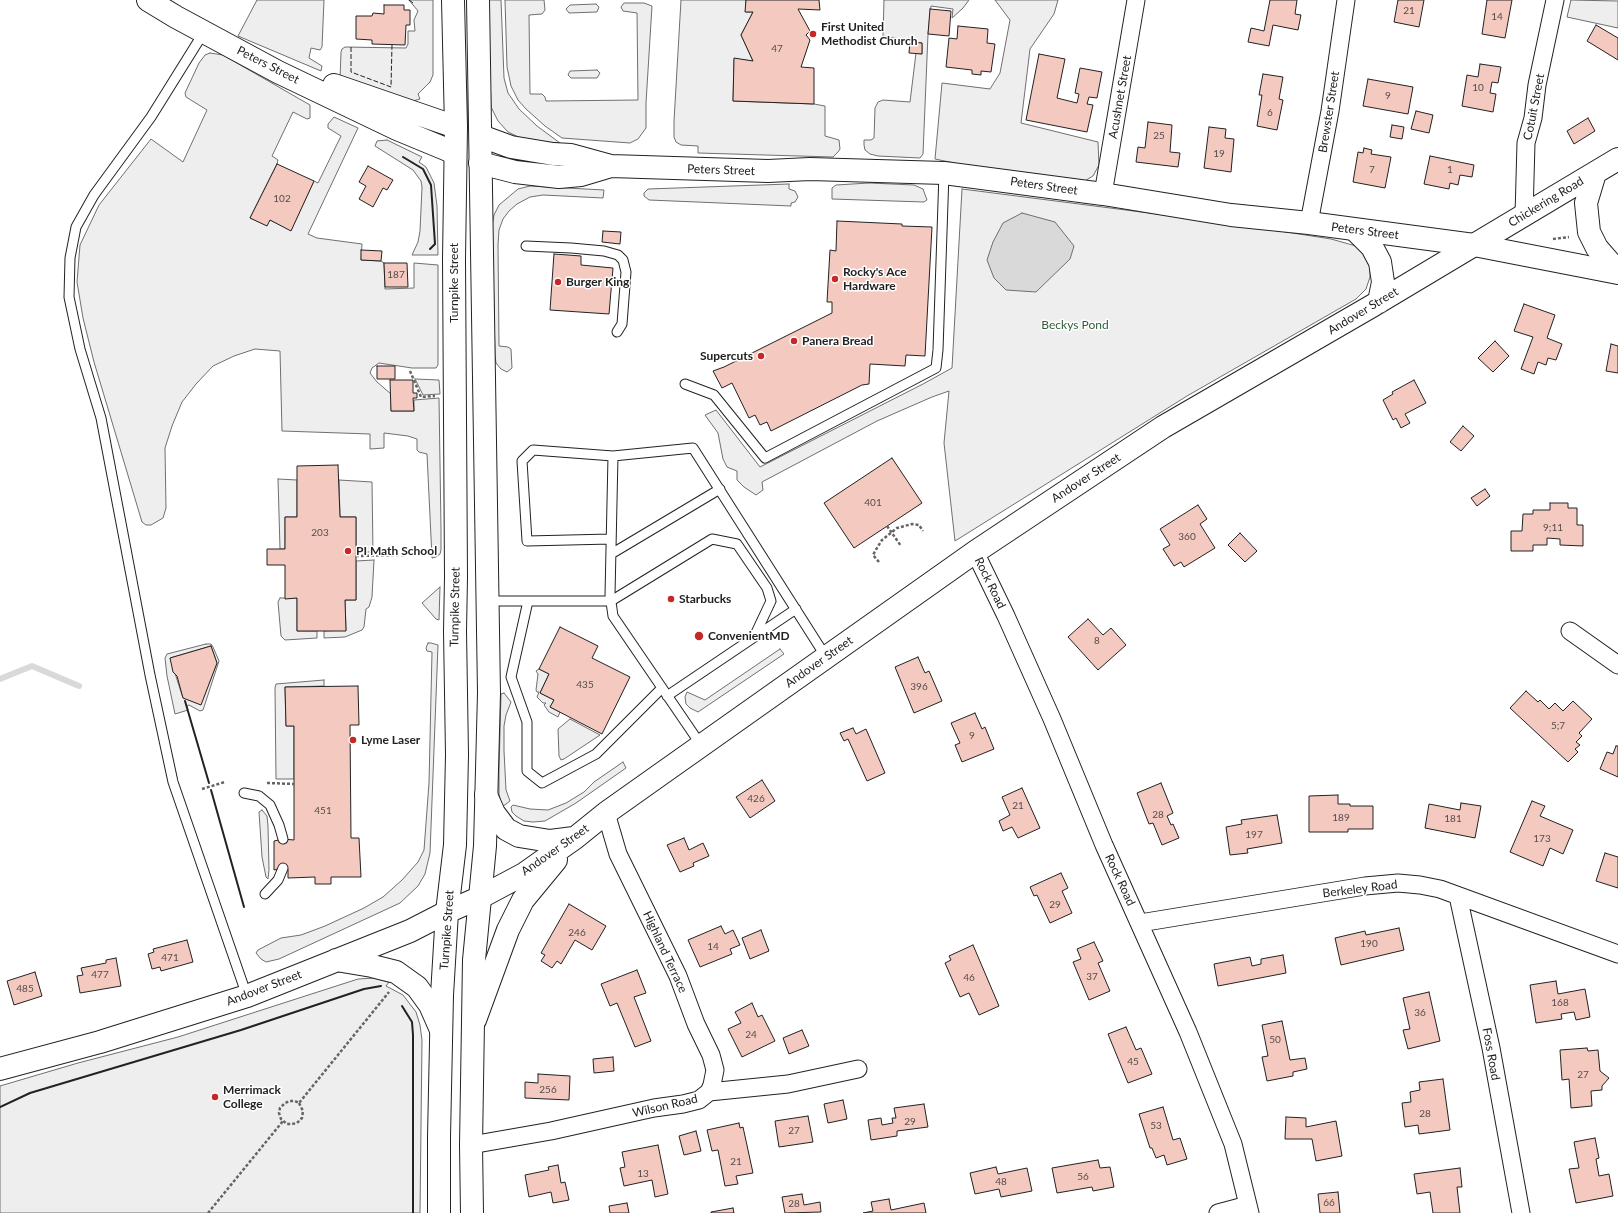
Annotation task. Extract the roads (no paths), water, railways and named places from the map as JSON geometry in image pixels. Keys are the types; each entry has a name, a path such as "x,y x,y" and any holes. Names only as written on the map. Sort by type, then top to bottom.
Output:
{"main road":[{"path":"148,0 231,47"},
{"name":"Turnpike Street","path":"439,1213 441,1030 447,912 455,845 457,755 454,631 456,577 454,259 456,127 453,0"},
{"path":"472,1213 471,1145 474,960 485,846 489,693 478,0"},
{"name":"Peters Street","path":"231,47 510,147 553,154 571,155 611,166 768,171 810,169 944,173 1103,194 1231,215 1309,223 1474,245"},
{"name":"Peters Street","path":"231,47 278,72 397,129 480,163 515,172 559,177 581,175 611,166"},
{"name":"Chickering Road","path":"1474,245 1618,159"},
{"path":"1595,173 1586,203 1589,232 1597,248 1618,272"},
{"path":"1355,230 1372,247 1380,262 1383,282 1379,302"},
{"path":"1474,245 1618,272"},
{"name":"Andover Street","path":"0,1068 100,1042 247,996 410,931 479,898 524,874 575,838 606,813 975,552 1163,427 1379,302 1474,245"},
{"path":"486,795 494,812 506,829 519,836 550,841 575,838"},
{"path":"473,1025 502,944 523,900 575,838"},
{"path":"336,960 396,972 417,987 430,1005 441,1030"}],"street":[{"name":"Acushnet Street","path":"1103,194 1136,0"},
{"name":"Brewster Street","path":"1309,223 1330,111 1346,0"},
{"name":"Cotuit Street","path":"1524,215 1526,143 1533,118 1537,84 1555,0"},
{"name":"Rock Road","path":"975,552 1006,616 1052,719 1104,845 1171,992 1233,1144 1249,1209"},
{"path":"1570,631 1618,665"},
{"name":"Highland Terrace","path":"606,813 618,854 678,976 696,1024 711,1056 715,1070 709,1092"},
{"name":"Berkeley Road","path":"1140,923 1358,887 1398,883 1440,889 1618,954"},
{"name":"Foss Road","path":"1458,896 1491,1048 1521,1213"},
{"name":"Wilson Road","path":"471,1145 551,1131 654,1108 683,1104 699,1100 709,1092 788,1084 858,1069"},
{"path":"1218,1213 1249,1209"}],"lane":[{"path":"204,32 151,117 94,195 76,227 70,258 69,297 80,349 101,418 150,675 173,782 247,996"},
{"path":"685,384 714,396 764,458 936,368 938,350 944,173"},
{"path":"526,246 604,251 618,255 623,260 626,272 622,324 616,332"},
{"path":"611,540 527,541 522,461 533,450 613,456 693,448 826,657"},
{"path":"613,456 611,540 611,602 613,616 701,746"},
{"path":"611,554 720,489"},
{"path":"488,601 611,602 712,539 737,544 767,588 771,601 754,637"},
{"path":"528,601 511,676 527,722 527,771 542,783 596,754 662,688"},
{"path":"667,696 796,609"},
{"path":"244,793 259,796 270,805 279,825 283,839"},
{"path":"265,894 278,880 283,868"}],"waterway":[{"path":"0,679 32,666 79,686"}],"place":[{"name":"First United Methodist Church","path":"813,34"},
{"name":"Rocky's Ace Hardware","path":"835,279"},
{"name":"Burger King","path":"558,282"},
{"name":"Panera Bread","path":"794,341"},
{"name":"Supercuts","path":"761,356"},
{"name":"PI Math School","path":"348,551"},
{"name":"Starbucks","path":"671,599"},
{"name":"ConvenientMD","path":"699,636"},
{"name":"Lyme Laser","path":"353,740"},
{"name":"Merrimack College","path":"215,1097"}],"park label":[{"name":"Beckys Pond","path":"1075,325"}]}
